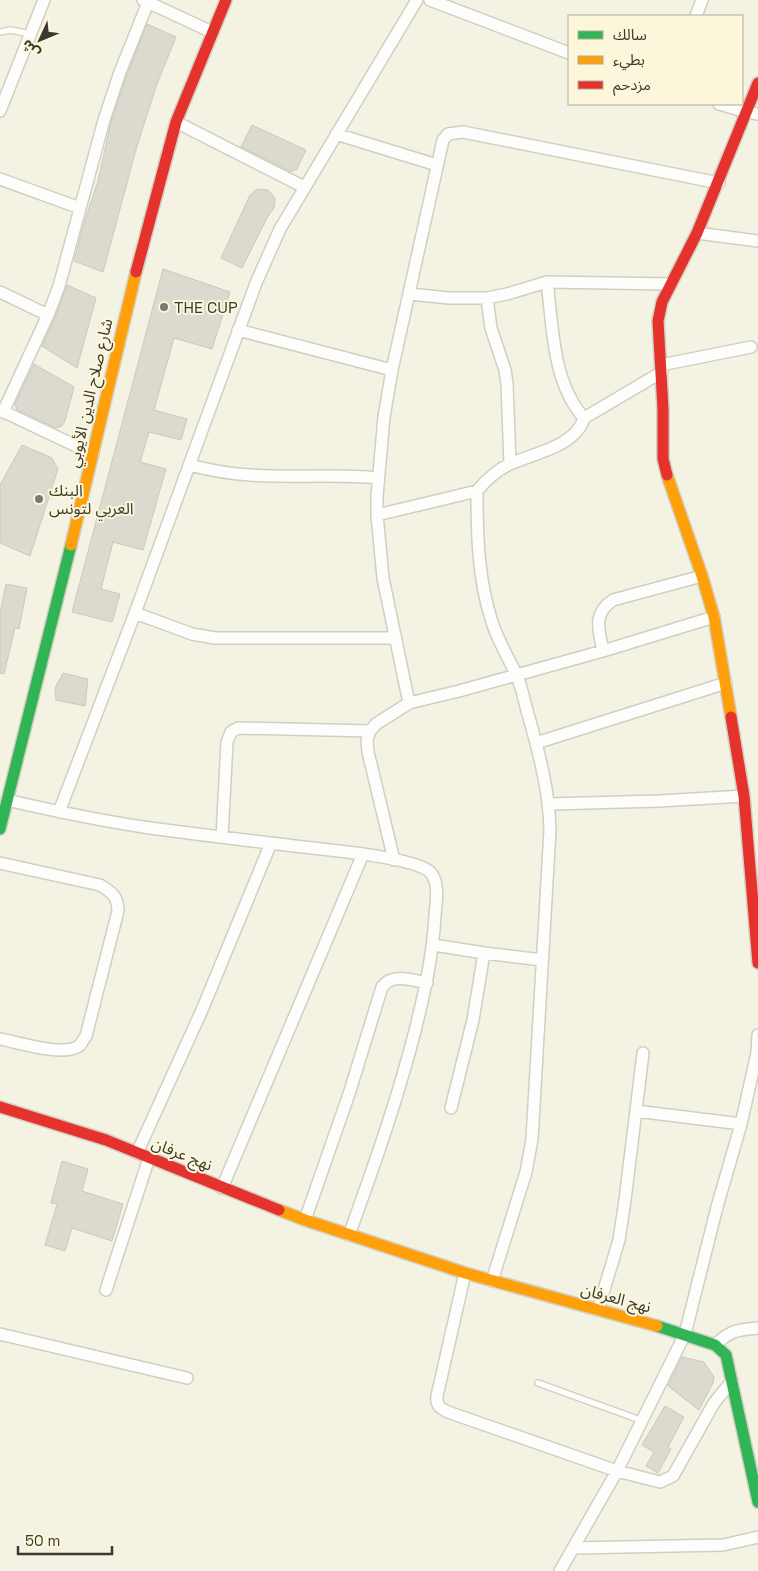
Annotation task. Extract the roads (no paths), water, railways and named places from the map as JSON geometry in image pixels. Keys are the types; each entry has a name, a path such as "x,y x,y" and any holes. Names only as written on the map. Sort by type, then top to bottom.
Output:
{"street":[{"path":"1,107 44,0"},
{"name":"شارع صلاح الدين الأيوبي","path":"0,829 93,454 138,257 176,122 226,0"},
{"path":"59,812 135,613 256,283 280,229 417,0"},
{"path":"430,0 568,53"},
{"path":"696,15 702,0"},
{"path":"93,454 2,411 48,314 59,286 104,120 147,1 212,32"},
{"path":"758,84 752,113 697,233 670,284 662,302 658,321 662,369 663,459 672,494 702,576 714,617 744,796 758,963"},
{"path":"723,105 752,113"},
{"path":"176,122 304,187"},
{"path":"409,703 382,578 377,515 378,478 384,418 392,370 443,140 448,134 463,132 719,183"},
{"path":"336,134 437,165"},
{"path":"0,179 80,208"},
{"path":"697,233 758,241"},
{"path":"409,294 449,298 487,298 547,282 670,284"},
{"path":"547,282 562,377 572,403 584,418"},
{"path":"0,292 48,314"},
{"path":"487,298 491,328 505,370 507,384 510,464"},
{"path":"238,330 392,370"},
{"path":"492,1281 526,1172 532,1139 549,855 550,804 544,773 517,675 506,656 492,624 483,591 478,558 477,491 486,479 510,464 570,439 582,426 584,418 662,369 751,347"},
{"path":"189,465 251,475 378,478"},
{"path":"377,515 477,491"},
{"path":"603,651 598,617 605,605 613,600 702,576"},
{"path":"135,613 192,634 215,638 396,638"},
{"path":"394,860 368,752 367,740 370,731 376,724 409,703 603,651 714,617"},
{"path":"536,743 726,683"},
{"path":"222,837 227,742 231,732 238,728 370,731"},
{"path":"550,804 744,796"},
{"path":"7,800 59,812 150,828 363,854 423,868 430,873 436,891 434,945 427,983 390,1122 349,1235"},
{"path":"137,1153 202,1010 271,843"},
{"path":"222,1188 363,854"},
{"path":"0,863 100,885 110,891 118,901 118,911 86,1036 80,1046 70,1050 58,1050 0,1038"},
{"path":"434,945 542,960"},
{"path":"451,1108 473,1020 484,953"},
{"path":"304,1220 349,1094 382,987 391,979 397,978 427,983"},
{"path":"560,1571 617,1471 685,1334 717,1207 754,1082 758,1035"},
{"path":"598,1310 619,1240 643,1053"},
{"name":"نهج عرفان","path":"0,1107 54,1123 137,1153 304,1220 349,1235"},
{"path":"636,1111 741,1124"},
{"path":"106,1290 149,1158"},
{"name":"نهج العرفان","path":"349,1235 465,1273 685,1334 715,1345"},
{"path":"465,1273 436,1403 438,1407 448,1412 617,1471 660,1482 673,1476 714,1403 732,1381"},
{"path":"758,1328 727,1334 715,1345 726,1355 758,1495"},
{"path":"0,1334 187,1378"},
{"path":"574,1548 723,1545 758,1537"}],"lane":[{"path":"0,32 11,30 30,34"},
{"path":"538,1383 643,1421"}],"place":[{"name":"THE CUP","path":"164,307"},
{"name":"البنك العربي لتونس","path":"39,499"}]}
